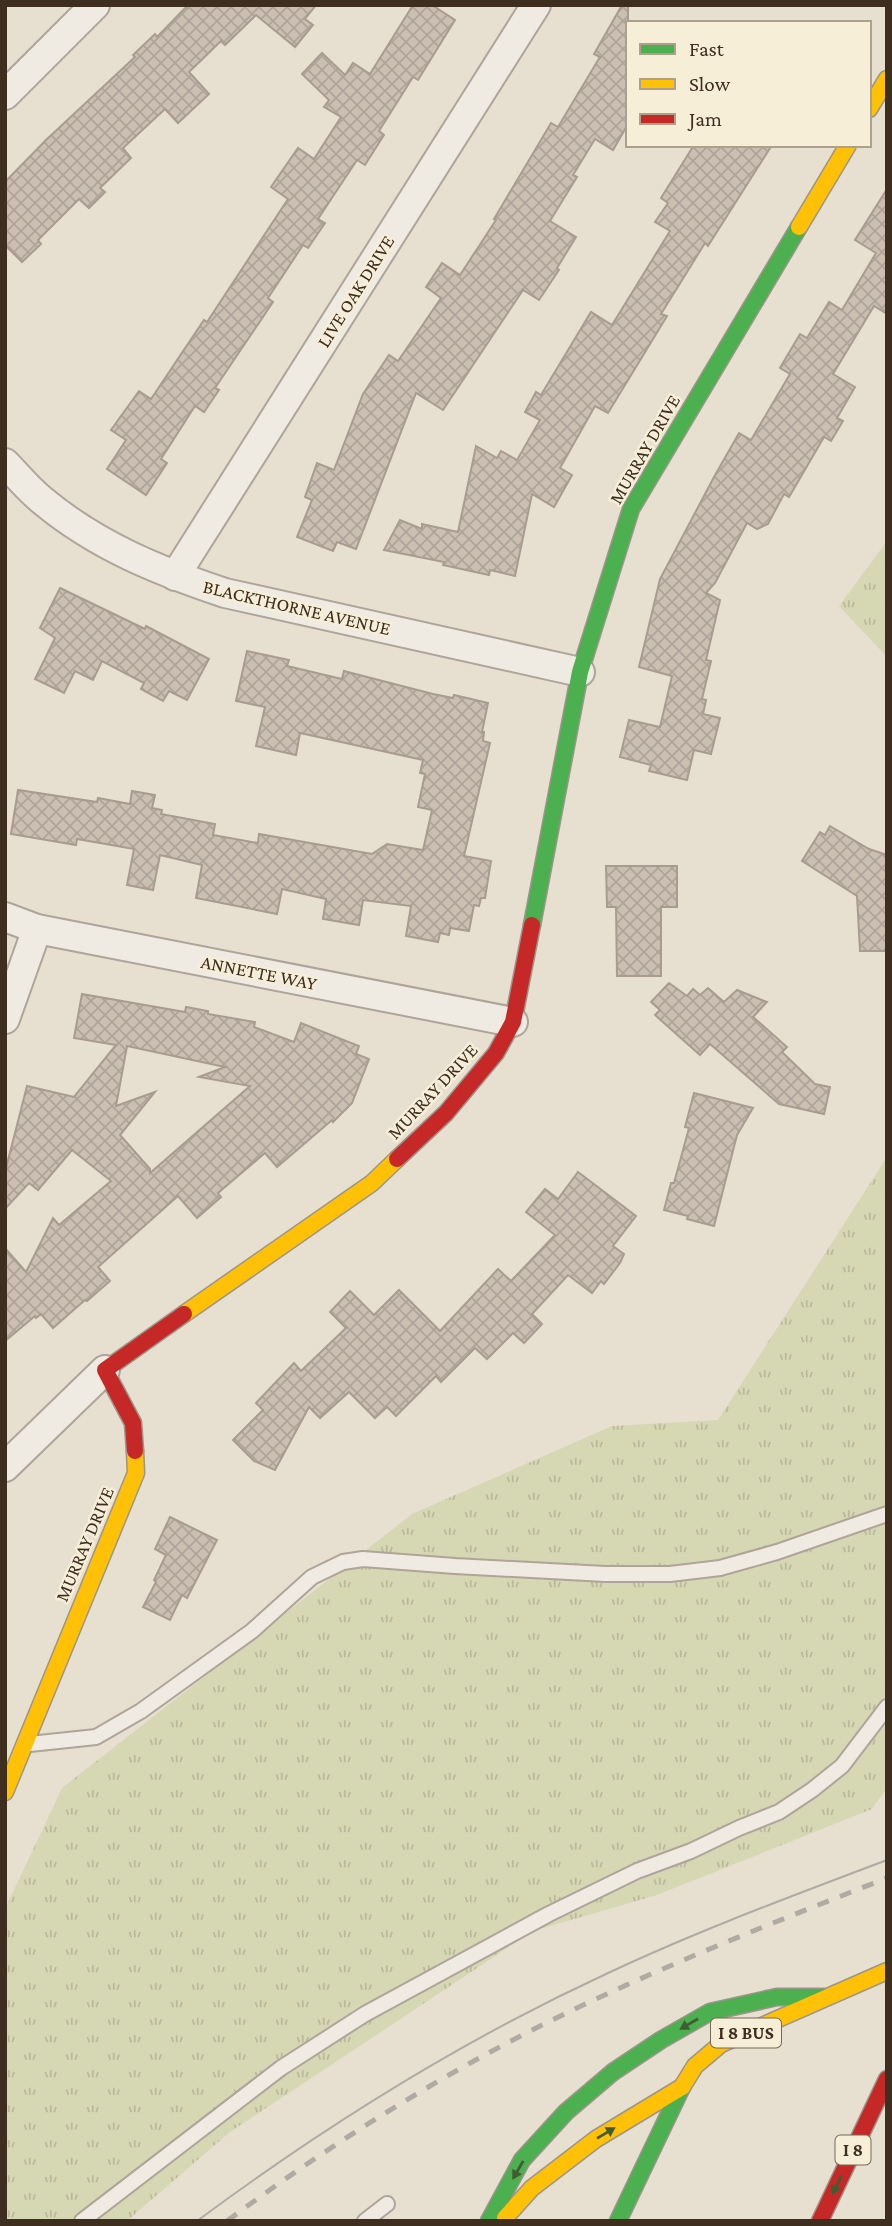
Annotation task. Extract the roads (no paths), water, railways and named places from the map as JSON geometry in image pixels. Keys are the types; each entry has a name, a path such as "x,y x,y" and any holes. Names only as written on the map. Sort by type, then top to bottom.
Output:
{"main road":[{"path":"871,106 887,79"},
{"name":"MURRAY DRIVE","path":"5,1792 136,1473 133,1423 105,1370 372,1182 446,1113 496,1054 513,1022 580,672 631,509 847,147"},
{"name":"I 8 BUS","path":"618,2221 682,2087 695,2066 721,2044 887,1971"},
{"path":"489,2221 523,2161 566,2112 623,2066 661,2040 710,2012 777,1997 824,1997"},
{"name":"I 8","path":"820,2221 887,2079"},
{"path":"502,2221 532,2188 596,2139 682,2087"}],"street":[{"path":"5,95 95,5"},
{"name":"LIVE OAK DRIVE","path":"175,576 536,5"},
{"name":"BLACKTHORNE AVENUE","path":"5,463 42,500 99,542 175,576 225,593 580,672"},
{"name":"ANNETTE WAY","path":"5,917 37,929 513,1022"},
{"path":"5,1019 37,929"},
{"path":"5,1467 105,1370"}],"lane":[{"path":"25,1745 96,1737 141,1711 252,1631 312,1577 342,1562 363,1559 605,1574 670,1574 720,1568 777,1552 887,1514"},
{"path":"82,2221 281,2068 365,2014 549,1914 624,1877 691,1852 779,1812 842,1766 887,1707"},
{"path":"365,2221 387,2204"}],"tram line":[{"path":"197,2221 344,2119 499,2027 675,1943 887,1860"}],"railway":[{"path":"227,2221 304,2166 422,2090 546,2023 672,1965 887,1878"}]}
